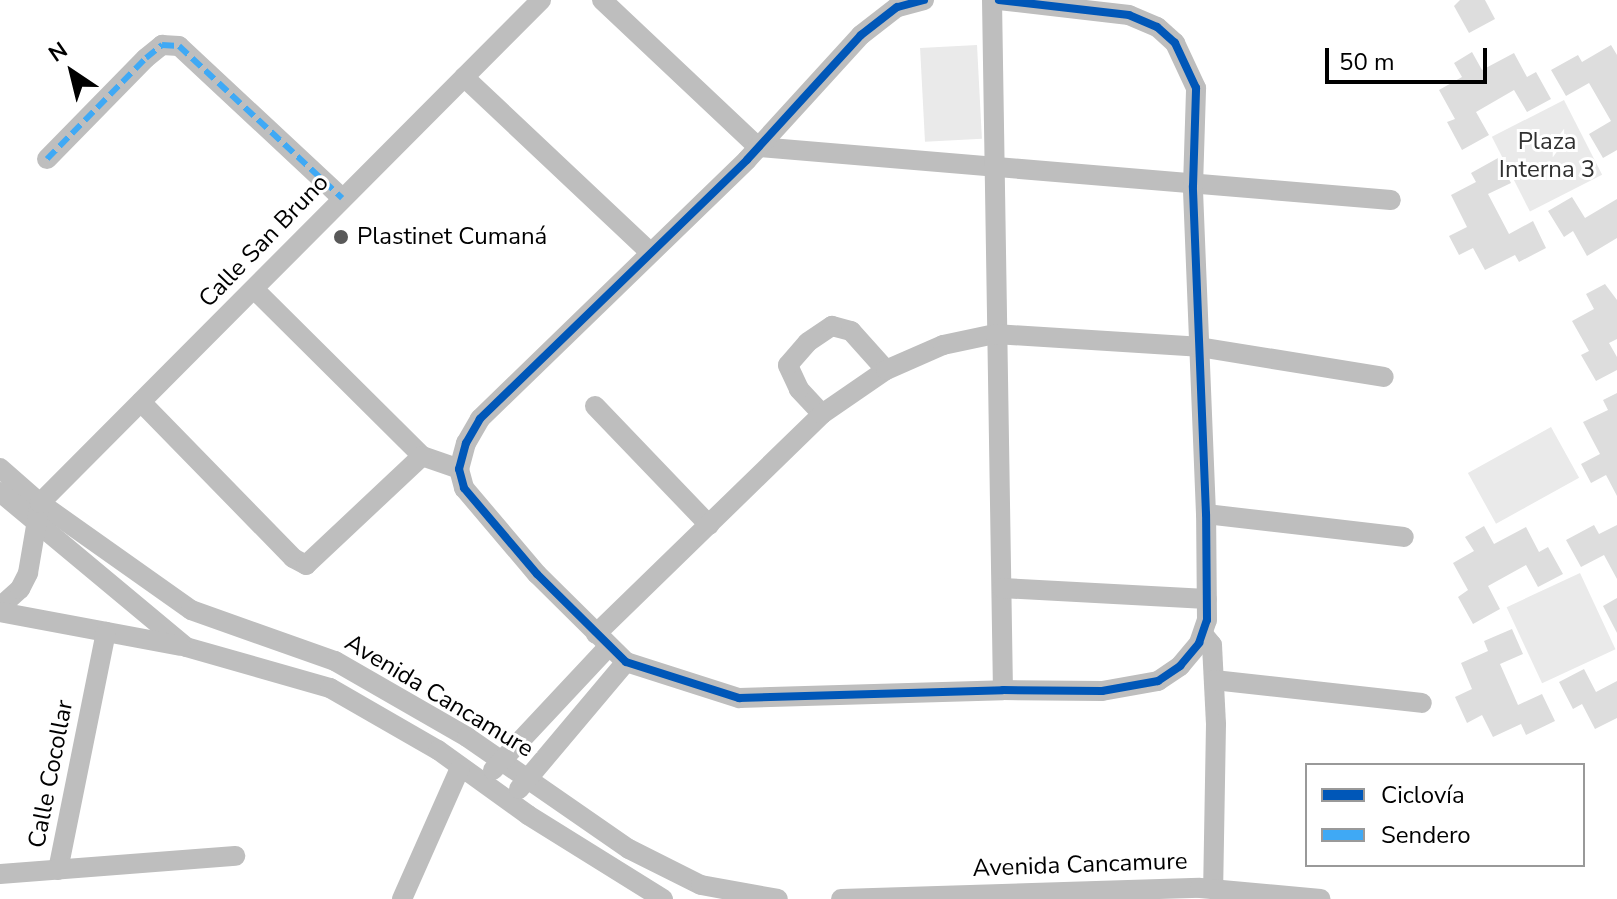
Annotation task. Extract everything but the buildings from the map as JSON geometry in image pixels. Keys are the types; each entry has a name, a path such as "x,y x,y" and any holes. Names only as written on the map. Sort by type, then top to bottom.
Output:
{"street":[{"name":"Calle San Bruno","path":"40,503 541,0"},
{"path":"602,0 758,147 1193,186 1391,200"},
{"path":"924,0 897,7 861,35 758,147 480,419 466,443 459,469 464,488 537,574 626,662 739,698 1003,690 1102,691 1158,681 1180,666 1203,634 1207,599 1206,514 1193,186 1196,88 1175,43 1157,27 1129,15 999,0"},
{"path":"992,0 1003,690"},
{"path":"47,159 146,58 162,45 179,46 342,198"},
{"path":"464,77 650,252"},
{"path":"254,289 422,456 459,469"},
{"path":"822,414 799,389 788,365 820,334 832,326 851,331 886,370"},
{"path":"483,784 500,759 540,720 602,641 709,525 822,414 886,370 943,345 995,334 1199,347 1384,377"},
{"path":"141,402 293,558 306,565 422,456"},
{"path":"595,406 709,525"},
{"name":"Avenida Cancamure","path":"0,468 40,503 191,610 335,661 500,759 629,849 701,885 778,899"},
{"name":"Avenida Cancamure","path":"0,492 186,647 330,688 438,750 510,802 663,899"},
{"path":"0,609 20,589 28,573 40,503"},
{"path":"1206,514 1404,537"},
{"path":"1002,588 1207,599"},
{"path":"0,609 186,647"},
{"name":"Calle Cocollar","path":"0,874 58,870 106,632"},
{"path":"1203,634 1212,645 1214,680 1213,889"},
{"path":"510,802 626,662"},
{"path":"1214,680 1422,703"},
{"path":"540,720 562,739"},
{"path":"402,899 460,768"},
{"path":"58,870 235,856"},
{"name":"Avenida Cancamure","path":"841,899 1213,889 1320,899"}],"green space":[{"path":"977,45 982,139 925,142 920,48"},
{"name":"Plaza Interna 3","path":"1564,100 1602,175 1530,212 1492,137"},
{"path":"1551,427 1579,478 1496,524 1468,473"},
{"path":"1580,573 1615,649 1542,683 1507,607"}],"marked path":[{"path":"47,159 146,58 162,45 179,46 342,198"}],"cycle path":[{"path":"924,0 897,7 861,35 747,160 480,419 466,443 459,469 464,488 537,574 626,662 739,698 1003,690 1102,691 1158,681 1180,666 1199,643 1207,620 1206,514 1193,186 1196,88 1175,43 1157,27 1129,15 999,0"}],"place":[{"name":"Plastinet Cumaná","path":"341,237"}]}
